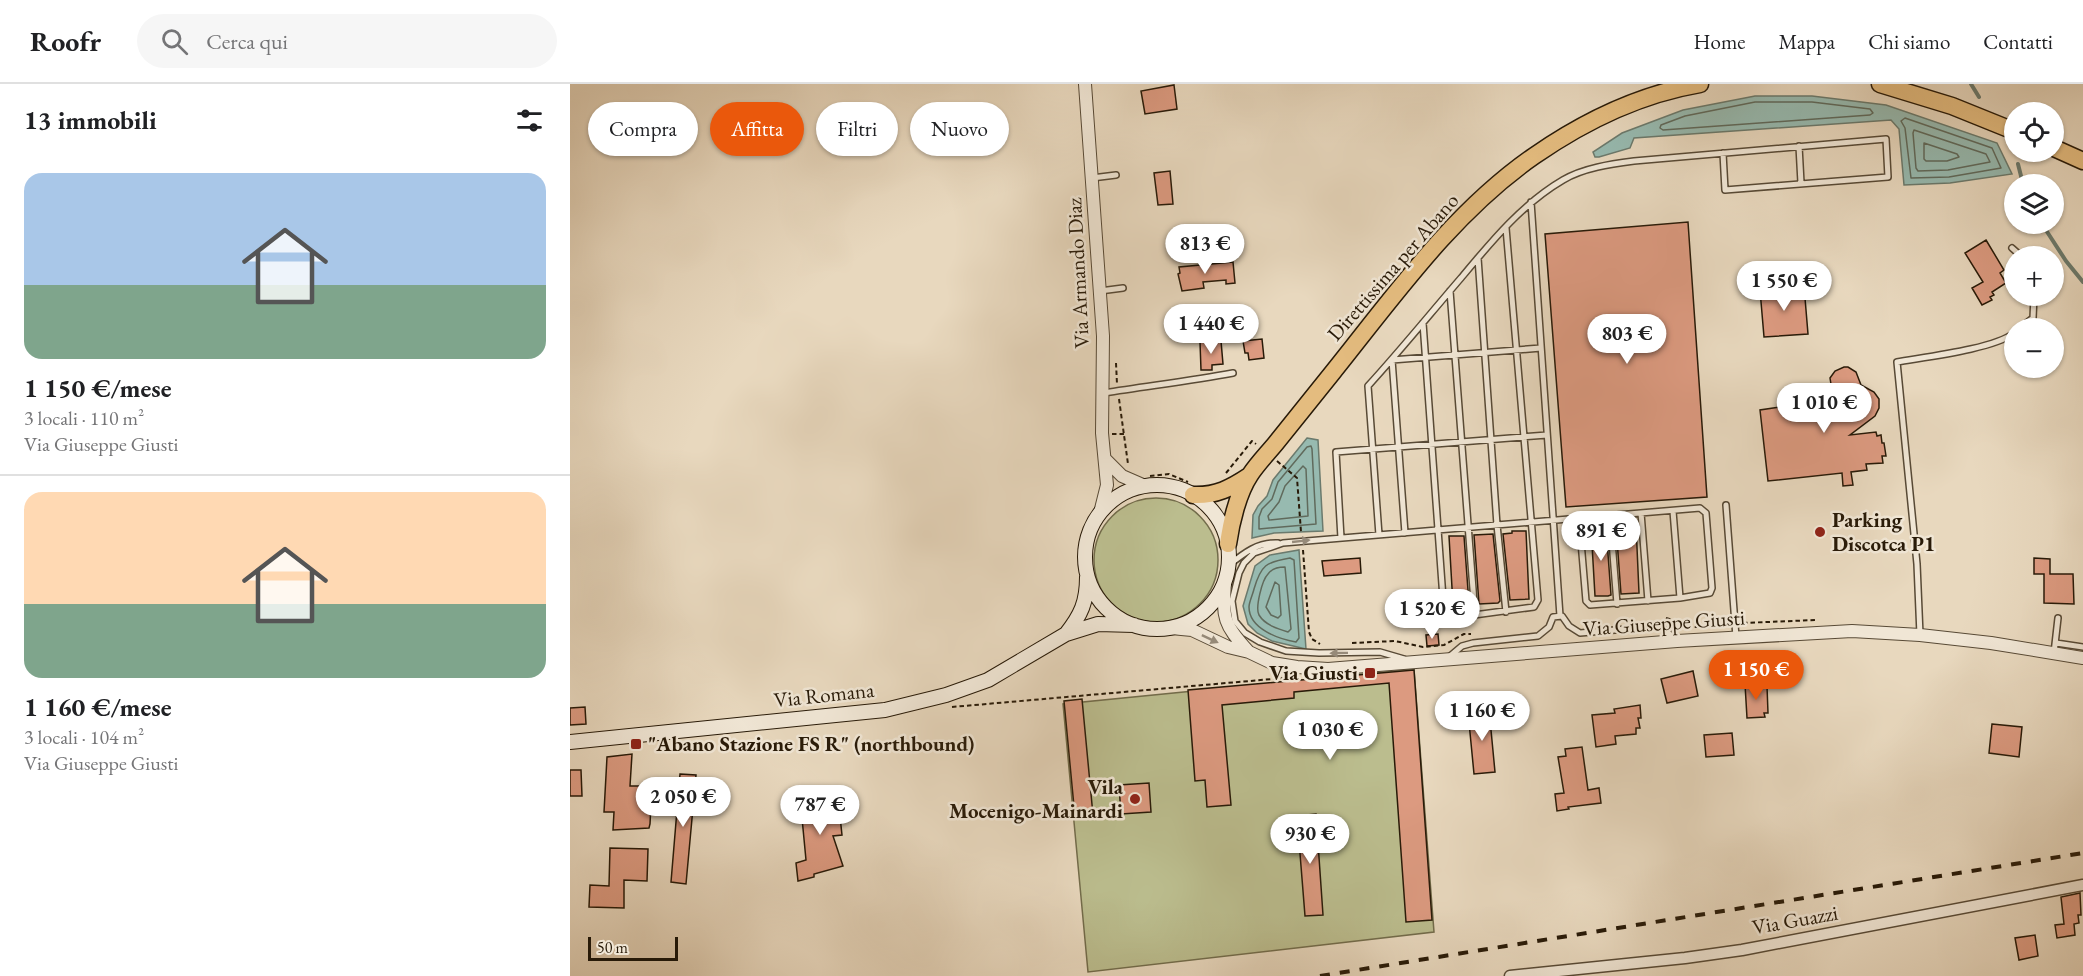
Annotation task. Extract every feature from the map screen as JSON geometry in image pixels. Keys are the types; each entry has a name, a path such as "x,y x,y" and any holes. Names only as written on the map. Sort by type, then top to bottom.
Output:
{"highway":[{"name":"Direttissima per Abano","path":"1228,544 1231,520 1249,476 1435,248 1472,209 1504,179 1533,157 1583,126 1654,96 1700,84"},
{"path":"1880,84 1952,106 2004,127"},
{"path":"2064,152 2083,161"},
{"name":"Direttissima per Abano","path":"1194,490 1215,494 1229,489 1249,476"}],"main road":[{"path":"1144,480 1194,490 1210,507 1221,524 1228,544 1229,565 1225,583 1212,604 1193,620 1170,628 1152,629 1134,625 1112,613 1096,595 1087,572 1085,551 1090,531 1100,513 1113,500 1144,480"},
{"name":"Via Romana","path":"1066,634 1083,609 1087,592 1087,572"},
{"name":"Via Romana","path":"570,742 885,710 946,695 988,680 1066,634 1098,624 1134,625"}],"street":[{"name":"Via Armando Diaz","path":"1085,84 1103,336 1102,434 1107,485 1100,513"},
{"path":"1106,460 1122,476 1144,480"},
{"name":"Via Giuseppe Giusti","path":"1225,583 1223,605 1226,625 1249,652"},
{"name":"Via Giuseppe Giusti","path":"1170,628 1192,630 1228,647 1249,652 1272,663 1328,669 1677,641 1852,631 2055,648 2083,658"},
{"name":"Via Guazzi","path":"1510,976 1742,950 2083,885"}],"lane":[{"path":"1379,535 1368,386 1506,228 1531,202 1565,178 1594,169 1634,161 1723,153 1799,147 1886,139 1888,177 1725,190 1723,153"},
{"path":"1799,147 1801,183"},
{"path":"1092,178 1116,175"},
{"path":"1531,202 1560,616"},
{"path":"1423,322 1444,612 1448,618 1534,607 1537,604 1531,522 1506,228"},
{"path":"1478,258 1497,525 1506,612"},
{"path":"1100,291 1123,288"},
{"path":"1450,291 1475,615"},
{"path":"1920,635 1917,564 1897,362 1963,350 2004,339"},
{"path":"1392,360 1541,348"},
{"path":"1392,360 1405,533"},
{"path":"1102,393 1184,383 1233,374"},
{"path":"1341,538 1336,452 1547,435"},
{"path":"1726,505 1736,637"},
{"path":"1229,565 1253,548 1269,543 1700,508 1706,513 1711,591 1708,595 1590,605 1586,601 1579,518"},
{"path":"1673,511 1680,598"},
{"path":"1641,513 1648,601"},
{"path":"1610,516 1617,603"},
{"path":"1283,543 1254,553 1244,563 1239,573 1232,601 1235,621 1245,633 1260,642 1286,651 1380,652 1417,663"},
{"path":"1444,660 1462,646 1538,636 1549,627 1553,617 1560,616 1580,633 1660,626 1677,641"},
{"path":"2058,618 2055,648 2083,647"}],"path":[{"path":"1115,357 1129,466"},
{"path":"1221,480 1252,441"},
{"path":"1284,466 1297,478 1301,528"},
{"path":"1144,480 1168,474 1194,490"},
{"path":"1302,546 1308,624 1312,639"},
{"path":"943,708 1284,678"}],"green space":[{"path":"1156,498 1180,503 1200,516 1213,536 1218,560 1213,584 1200,604 1180,617 1156,622 1132,617 1112,604 1099,584 1094,560 1099,536 1112,516 1132,503"},
{"path":"1414,669 1434,932 1088,972 1063,704"}],"water":[{"path":"1755,96 1812,96 1886,105 1997,143 2004,162 2006,162 2012,174 1950,183 1904,185 1899,129 1891,120 1634,138 1630,148 1595,157 1593,152 1622,133 1683,110"},
{"path":"1307,438 1318,440 1323,531 1274,533 1252,538 1253,515 1267,496 1273,480"},
{"path":"1299,550 1306,649 1272,641 1257,633 1248,624 1243,606 1255,566 1270,555"}],"building":[{"path":"1174,85 1177,109 1145,114 1141,91"},
{"path":"1170,171 1173,204 1158,205 1154,173"},
{"path":"1688,222 1707,497 1566,507 1545,234"},
{"path":"1986,240 2004,270 2000,273 2004,284 1992,292 1994,295 1990,297 1992,300 1982,305 1972,288 1983,282 1965,253"},
{"path":"1233,262 1235,283 1226,284 1226,280 1203,282 1204,288 1182,291 1178,274 1180,273 1179,267"},
{"path":"1804,286 1808,334 1764,337 1760,290"},
{"path":"1262,339 1264,358 1249,360 1243,341"},
{"path":"1221,341 1223,364 1212,365 1212,370 1201,370 1200,342"},
{"path":"1844,367 1856,372 1861,385 1874,392 1879,399 1879,408 1875,416 1850,435 1876,432 1877,436 1881,435 1886,456 1882,456 1883,463 1866,464 1867,470 1851,472 1853,485 1843,486 1842,473 1768,481 1760,410 1780,407 1781,410 1813,407 1812,399 1833,397 1830,378 1835,371"},
{"path":"1636,525 1639,593 1621,594 1616,526"},
{"path":"1591,527 1606,527 1611,595 1608,596 1595,596"},
{"path":"1512,531 1526,531 1529,599 1510,600 1503,534 1512,533"},
{"path":"1493,534 1500,601 1479,604 1474,535"},
{"path":"1449,536 1464,536 1469,604 1453,605"},
{"path":"1360,558 1361,573 1324,576 1322,561"},
{"path":"2034,558 2050,559 2050,574 2073,574 2074,604 2044,603 2044,574 2034,574"},
{"path":"1438,634 1439,645 1427,646 1426,635"},
{"path":"1414,670 1432,920 1406,922 1389,683 1294,692 1294,698 1222,705 1231,805 1207,807 1205,780 1195,781 1188,690"},
{"path":"1693,671 1698,696 1667,703 1661,679"},
{"path":"1756,683 1756,687 1767,686 1768,713 1764,713 1765,717 1747,718 1745,684"},
{"path":"1082,699 1093,815 1075,817 1064,701"},
{"path":"1640,705 1641,718 1638,718 1640,728 1636,728 1636,734 1615,736 1616,744 1596,747 1592,715 1615,713 1614,709"},
{"path":"585,707 586,724 570,725 570,708"},
{"path":"1489,709 1495,772 1474,774 1468,712"},
{"path":"1992,724 2022,727 2019,757 1989,753"},
{"path":"1732,733 1734,755 1706,757 1704,735"},
{"path":"1582,747 1588,790 1599,788 1601,803 1568,807 1569,809 1557,811 1555,794 1564,793 1558,757 1566,756 1565,749"},
{"path":"632,754 630,786 652,786 649,828 613,830 614,812 604,812 607,757"},
{"path":"570,770 581,770 582,796 570,796"},
{"path":"680,774 696,775 686,884 671,882"},
{"name":"Vila Mocenigo-Mainardi","path":"1149,783 1151,812 1121,814 1119,785"},
{"path":"810,796 811,799 838,797 842,835 833,836 843,866 798,881 796,863 806,860 800,797"},
{"path":"1316,814 1323,915 1305,916 1297,816"},
{"path":"610,848 648,849 647,881 624,880 624,908 589,907 590,885 609,886"},
{"path":"2080,893 2081,915 2078,915 2079,923 2074,924 2075,935 2057,938 2055,925 2064,924 2061,897"},
{"path":"2035,935 2038,956 2019,960 2015,938"}],"waterway":[{"path":"1971,84 1979,97"},
{"path":"2018,164 2020,174"},
{"path":"2048,234 2083,282"}],"railway":[{"path":"1320,976 2083,853"}],"place":[{"name":"Parking Discotca P1","path":"1820,532"},
{"name":"Via Giusti","path":"1370,673"},
{"name":"\"Abano Stazione FS R\" (northbound)","path":"636,744"},
{"name":"Vila Mocenigo-Mainardi","path":"1135,799"}]}
